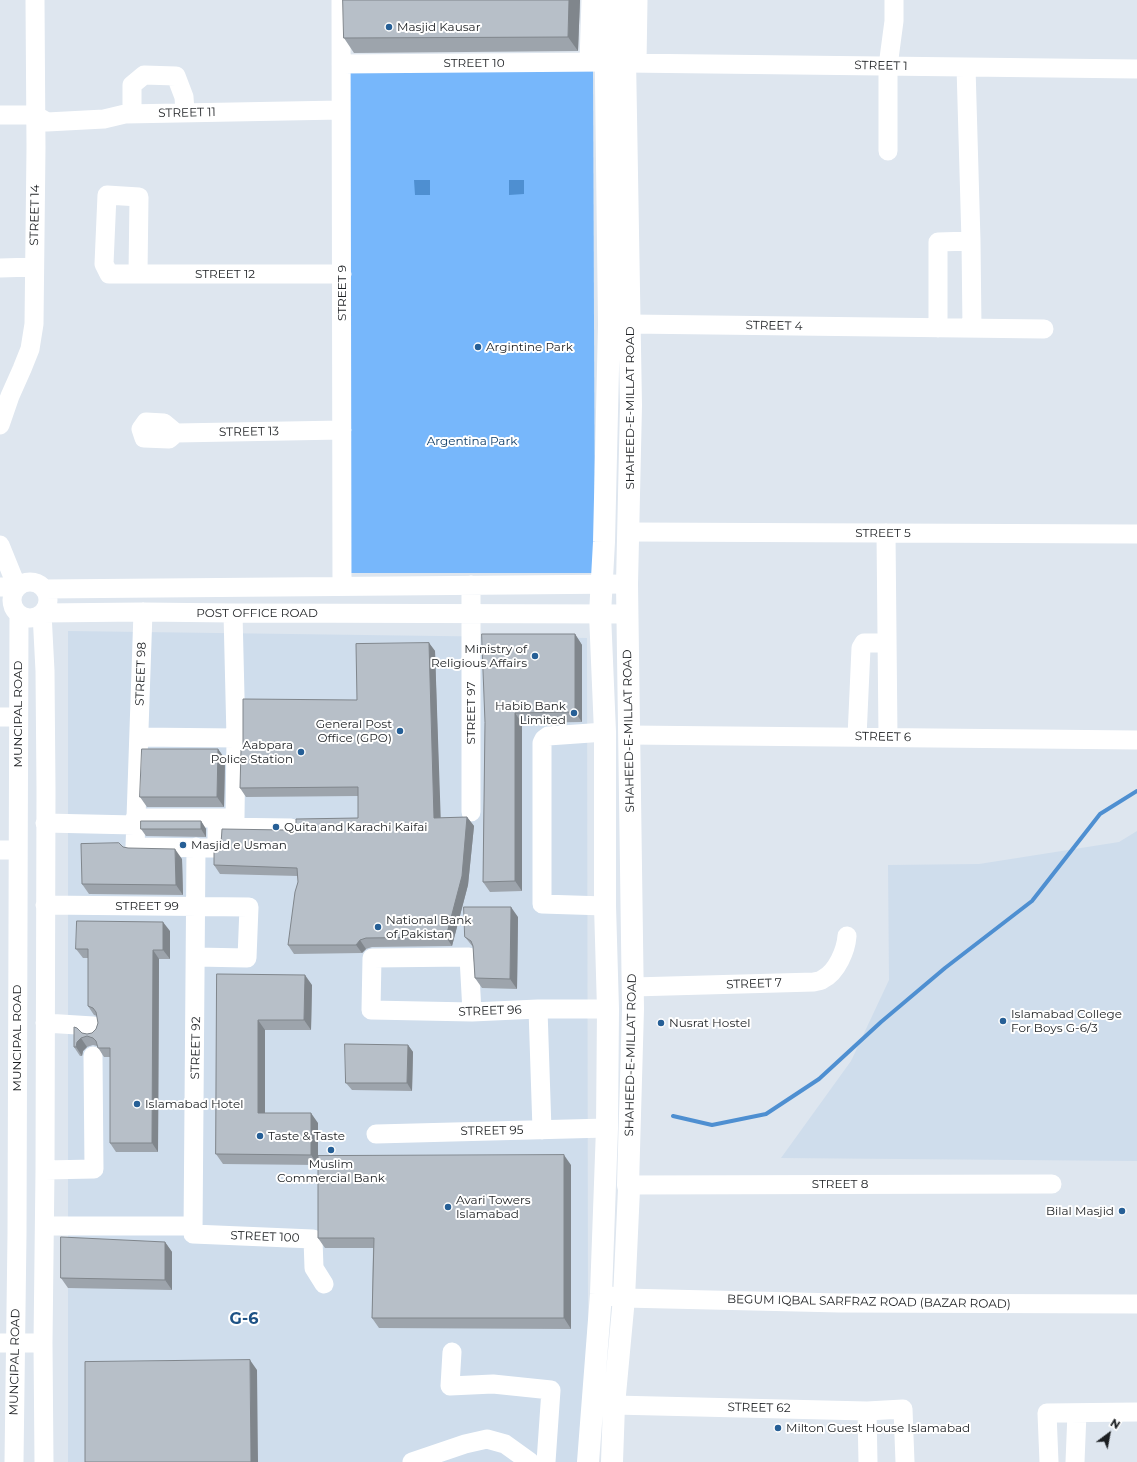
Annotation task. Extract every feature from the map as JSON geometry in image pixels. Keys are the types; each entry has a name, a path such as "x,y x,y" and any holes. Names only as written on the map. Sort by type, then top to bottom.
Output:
{"main road":[{"name":"SHAHEED-E-MILLAT ROAD","path":"605,0 614,63 630,324 631,405 627,584 633,1009 629,1189 624,1298 614,1405 612,1462"},
{"name":"SHAHEED-E-MILLAT ROAD","path":"588,1462 600,1294 607,1128 608,1009 605,906 605,732 600,614 604,542 614,63 624,0"},
{"path":"608,1009 633,1009"}],"street":[{"name":"STREET 14","path":"0,425 10,396 30,349 34,324 35,0"},
{"name":"STREET 9","path":"341,0 342,586"},
{"name":"SHAHEED-E-MILLAT ROAD","path":"591,0 614,63"},
{"name":"SHAHEED-E-MILLAT ROAD","path":"614,63 638,0"},
{"path":"888,151 888,66 894,21 894,0"},
{"name":"STREET 10","path":"341,64 614,63"},
{"name":"STREET 1","path":"614,63 1137,69"},
{"path":"966,67 972,328"},
{"path":"128,114 132,85 144,75 176,76 184,97 185,112"},
{"name":"STREET 11","path":"35,115 47,122 104,119 128,114 341,110"},
{"path":"0,115 35,115"},
{"name":"STREET 12","path":"138,274 139,196 107,195 104,264 109,274 138,274 342,274"},
{"path":"938,328 938,242 971,241"},
{"path":"0,268 34,267"},
{"name":"STREET 4","path":"609,326 630,324 1044,329"},
{"name":"STREET 13","path":"158,439 169,439 176,433 342,430"},
{"name":"STREET 5","path":"629,532 1137,534"},
{"path":"886,533 888,738"},
{"path":"0,545 12,604 19,614 28,618 38,616 42,613 47,604 44,588"},
{"path":"8,587 33,582 44,588 627,584"},
{"path":"471,585 471,614"},
{"name":"STREET 98","path":"143,612 135,847 196,848"},
{"path":"42,613 45,671 46,823 45,1226 43,1319 44,1462"},
{"name":"POST OFFICE ROAD","path":"42,613 628,614"},
{"path":"44,646 52,630 72,613"},
{"path":"233,613 236,738 235,818"},
{"name":"MUNCIPAL ROAD","path":"14,1462 7,1343 9,717 19,614"},
{"name":"STREET 97","path":"471,614 471,812"},
{"path":"857,737 860,648 864,643 887,643"},
{"path":"605,732 548,736 542,743 542,904 605,906"},
{"name":"STREET 6","path":"629,735 1137,740"},
{"path":"139,737 236,738"},
{"path":"46,823 235,818 294,823 217,827 217,848 196,848"},
{"name":"STREET 92","path":"193,1230 196,848"},
{"name":"STREET 99","path":"45,905 248,907 247,958 196,957"},
{"name":"STREET 7","path":"633,987 814,982 824,979 831,973 843,955 847,936"},
{"name":"STREET 96","path":"472,1012 470,957 372,958 371,1010 472,1012 538,1009 608,1009"},
{"path":"538,1009 542,1130"},
{"path":"45,1024 93,1026 93,1032"},
{"path":"45,1170 94,1169 93,1056"},
{"name":"STREET 95","path":"376,1134 607,1128"},
{"name":"STREET 8","path":"628,1185 1052,1184"},
{"name":"STREET 100","path":"45,1226 193,1230 313,1239 314,1268 324,1284"},
{"name":"BEGUM IQBAL SARFRAZ ROAD (BAZAR ROAD)","path":"600,1294 624,1298 840,1303 1137,1304"},
{"path":"8,1320 43,1319"},
{"path":"7,1343 43,1343"},
{"path":"452,1352 450,1386 493,1384 551,1390 546,1462"},
{"name":"STREET 62","path":"614,1405 867,1411 903,1409 905,1462"},
{"path":"867,1411 868,1462"},
{"path":"1049,1462 1047,1413 1137,1412"},
{"path":"1075,1462 1077,1413"},
{"path":"412,1462 465,1444 487,1439 505,1444 530,1462"}],"shaded area":[{"path":"414,180 430,180 430,195 415,195"},
{"path":"509,180 524,180 524,194 509,195"},
{"path":"68,631 587,638 588,1324 580,1462 68,1462"},
{"name":"Islamabad College For Boys G-6/3","path":"1137,831 1137,1161 781,1158 851,1061 889,980 888,865 979,864 1119,842"}],"green space":[{"name":"Argentina Park","path":"348,70 593,71 595,573 350,573"}],"building":[{"path":"343,0 569,0 568,37 344,38"},
{"path":"482,634 575,634 575,712 515,713 515,881 483,882 485,723"},
{"path":"429,643 434,818 467,817 462,876 446,937 366,938 360,940 356,945 288,945 295,892 298,882 297,868 214,865 214,849 221,844 222,829 285,830 291,829 296,824 296,819 358,818 358,787 240,788 241,750 243,750 243,699 357,700 356,644"},
{"path":"142,749 218,749 217,797 140,797"},
{"path":"141,821 201,821 201,829 141,829"},
{"path":"119,843 123,847 128,848 175,849 176,885 82,884 81,844"},
{"path":"464,907 511,907 510,979 475,978 473,946 471,941 465,937"},
{"path":"77,921 163,922 163,950 153,950 152,1143 110,1143 110,1048 98,1048 96,1041 87,1036 81,1038 77,1042 76,1047 74,1047 74,1027 82,1033 87,1034 92,1033 96,1029 98,1023 96,1012 93,1008 88,1006 88,949 76,949"},
{"path":"217,974 305,975 304,1020 258,1020 258,1113 311,1113 311,1155 216,1154"},
{"path":"345,1044 408,1045 407,1083 346,1083"},
{"name":"Avari Towers Islamabad","path":"564,1155 564,1318 372,1318 374,1238 318,1238 318,1156"},
{"path":"61,1237 165,1242 165,1280 61,1278"},
{"path":"250,1360 251,1462 85,1462 85,1362"}],"waterway":[{"path":"673,1116 712,1125 766,1114 819,1079 881,1022 945,968 1032,901 1100,814 1137,791"}],"place":[{"name":"Masjid Kausar","path":"389,27"},
{"name":"Argintine Park","path":"478,347"},
{"name":"Ministry of Religious Affairs","path":"535,656"},
{"name":"Habib Bank Limited","path":"574,713"},
{"name":"General Post Office (GPO)","path":"400,731"},
{"name":"Aabpara Police Station","path":"301,752"},
{"name":"Quita and Karachi Kaifai","path":"276,827"},
{"name":"Masjid e Usman","path":"183,845"},
{"name":"National Bank of Pakistan","path":"378,927"},
{"name":"Islamabad College For Boys G-6/3","path":"1003,1021"},
{"name":"Nusrat Hostel","path":"661,1023"},
{"name":"Islamabad Hotel","path":"137,1104"},
{"name":"Taste & Taste","path":"260,1136"},
{"name":"Muslim Commercial Bank","path":"331,1150"},
{"name":"Avari Towers Islamabad","path":"448,1207"},
{"name":"Bilal Masjid","path":"1122,1211"},
{"name":"Milton Guest House Islamabad","path":"778,1428"}],"district":[{"name":"G-6","path":"244,1319"}]}
